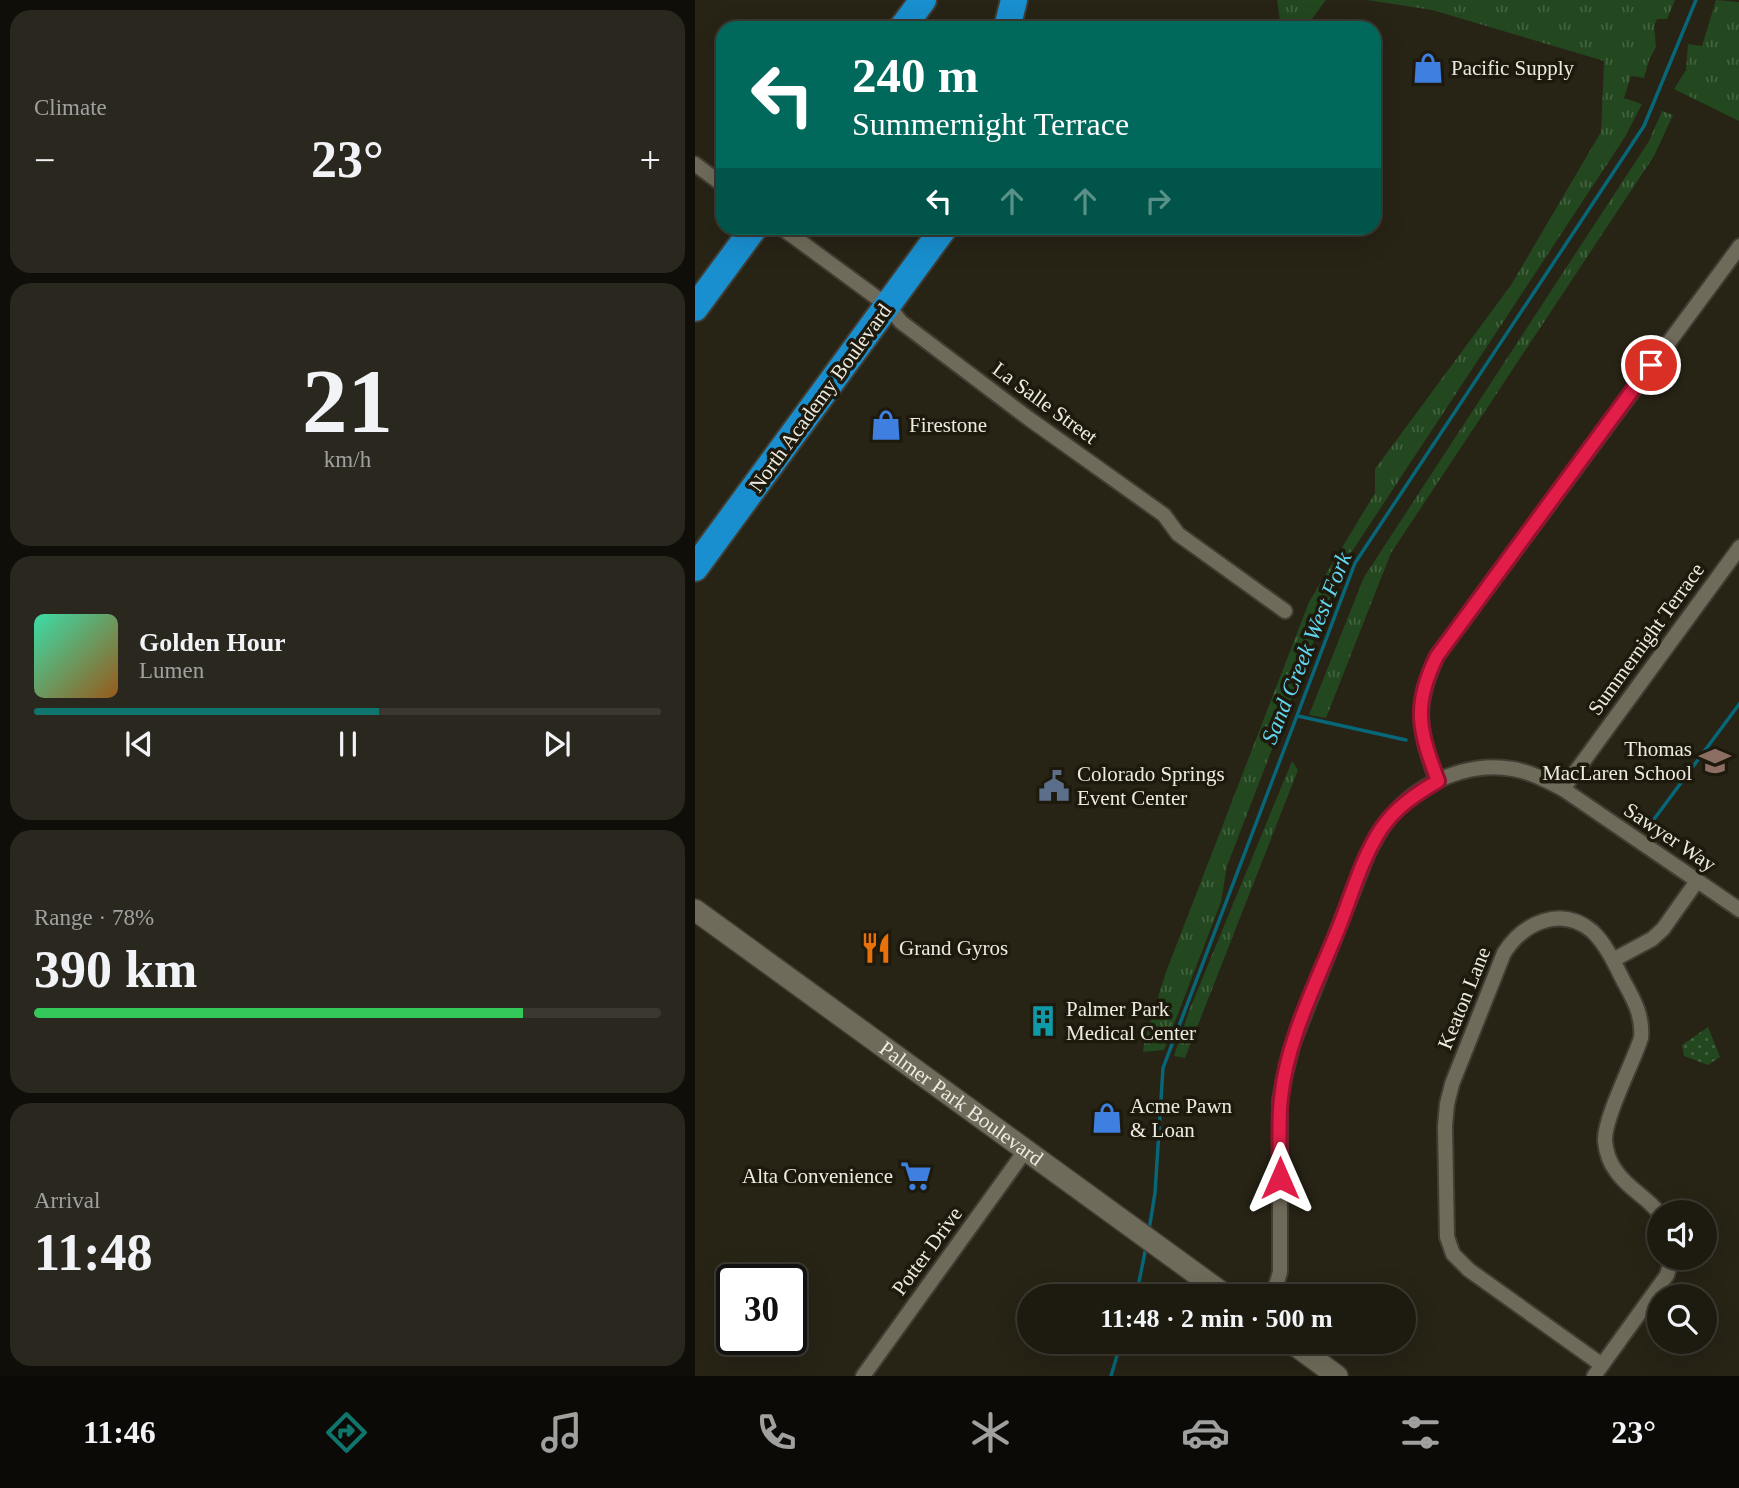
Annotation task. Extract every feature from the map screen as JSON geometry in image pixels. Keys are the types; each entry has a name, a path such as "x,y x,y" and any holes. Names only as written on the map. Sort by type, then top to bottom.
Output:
{"highway":[{"path":"907,21 923,0"},
{"path":"1009,21 1014,0"},
{"path":"695,308 750,235"},
{"name":"North Academy Boulevard","path":"695,568 939,235"}],"main road":[{"name":"Palmer Park Boulevard","path":"695,910 1210,1284"},
{"path":"1307,1354 1337,1376"}],"street":[{"path":"695,164 716,180"},
{"name":"La Salle Street","path":"792,235 888,306 901,322 920,337 1164,515 1178,534 1285,611"},
{"path":"1438,781 1423,740 1420,719 1422,694 1437,656 1739,246"},
{"name":"Summernight Terrace","path":"1563,789 1739,547"},
{"name":"Sawyer Way","path":"1276,1284 1279,1272 1280,1100 1293,1043 1375,841 1395,811 1413,795 1438,781 1465,771 1489,767 1512,769 1537,776 1563,789 1739,910"},
{"path":"1613,960 1652,939 1663,929 1697,881"},
{"name":"Keaton Lane","path":"1647,1203 1616,1171 1608,1155 1605,1139 1638,1048 1642,1027 1638,1008 1613,960 1591,930 1572,920 1548,919 1518,934 1504,953 1452,1084 1445,1126 1447,1237 1453,1254 1469,1270 1598,1370 1668,1270"},
{"name":"Potter Drive","path":"863,1376 1025,1152"}],"green space":[{"path":"1277,0 1326,0 1310,21 1280,21"},
{"path":"1367,0 1675,0 1667,19 1657,19 1654,26 1656,47 1644,78 1631,76 1624,98 1642,104 1625,137 1343,565 1227,866 1221,902 1164,1050 1143,1052 1166,972 1309,602 1375,493 1375,469 1511,285 1601,132 1604,61 1432,10"},
{"path":"1716,0 1739,2 1739,121 1674,89 1686,70 1688,44 1702,46"},
{"path":"1662,111 1673,115 1654,156 1391,553 1326,718 1309,715 1364,577 1649,141"},
{"path":"1292,761 1298,770 1185,1058 1174,1056 1189,1011"},
{"path":"1708,1027 1720,1057 1708,1065 1684,1056 1682,1045"}],"waterway":[{"name":"Sand Creek West Fork","path":"1149,1230 1155,1193 1163,1068 1355,563 1644,126 1696,0"},
{"path":"1652,822 1740,703"},
{"path":"1298,716 1406,740"},
{"name":"Sand Creek West Fork","path":"1139,1284 1146,1247"},
{"name":"Sand Creek West Fork","path":"1111,1376 1117,1354"}],"place":[{"name":"Pacific Supply","path":"1428,68"},
{"name":"Firestone","path":"886,425"},
{"name":"Thomas MacLaren School","path":"1715,761"},
{"name":"Colorado Springs Event Center","path":"1054,786"},
{"name":"Grand Gyros","path":"876,948"},
{"name":"Palmer Park Medical Center","path":"1043,1021"},
{"name":"Acme Pawn & Loan","path":"1107,1118"},
{"name":"Alta Convenience","path":"916,1176"}],"route":[{"path":"1280,1178 1280,1100 1293,1043 1368,853 1395,811 1413,795 1438,781 1423,740 1420,719 1422,694 1429,673 1437,656 1651,365"}]}
